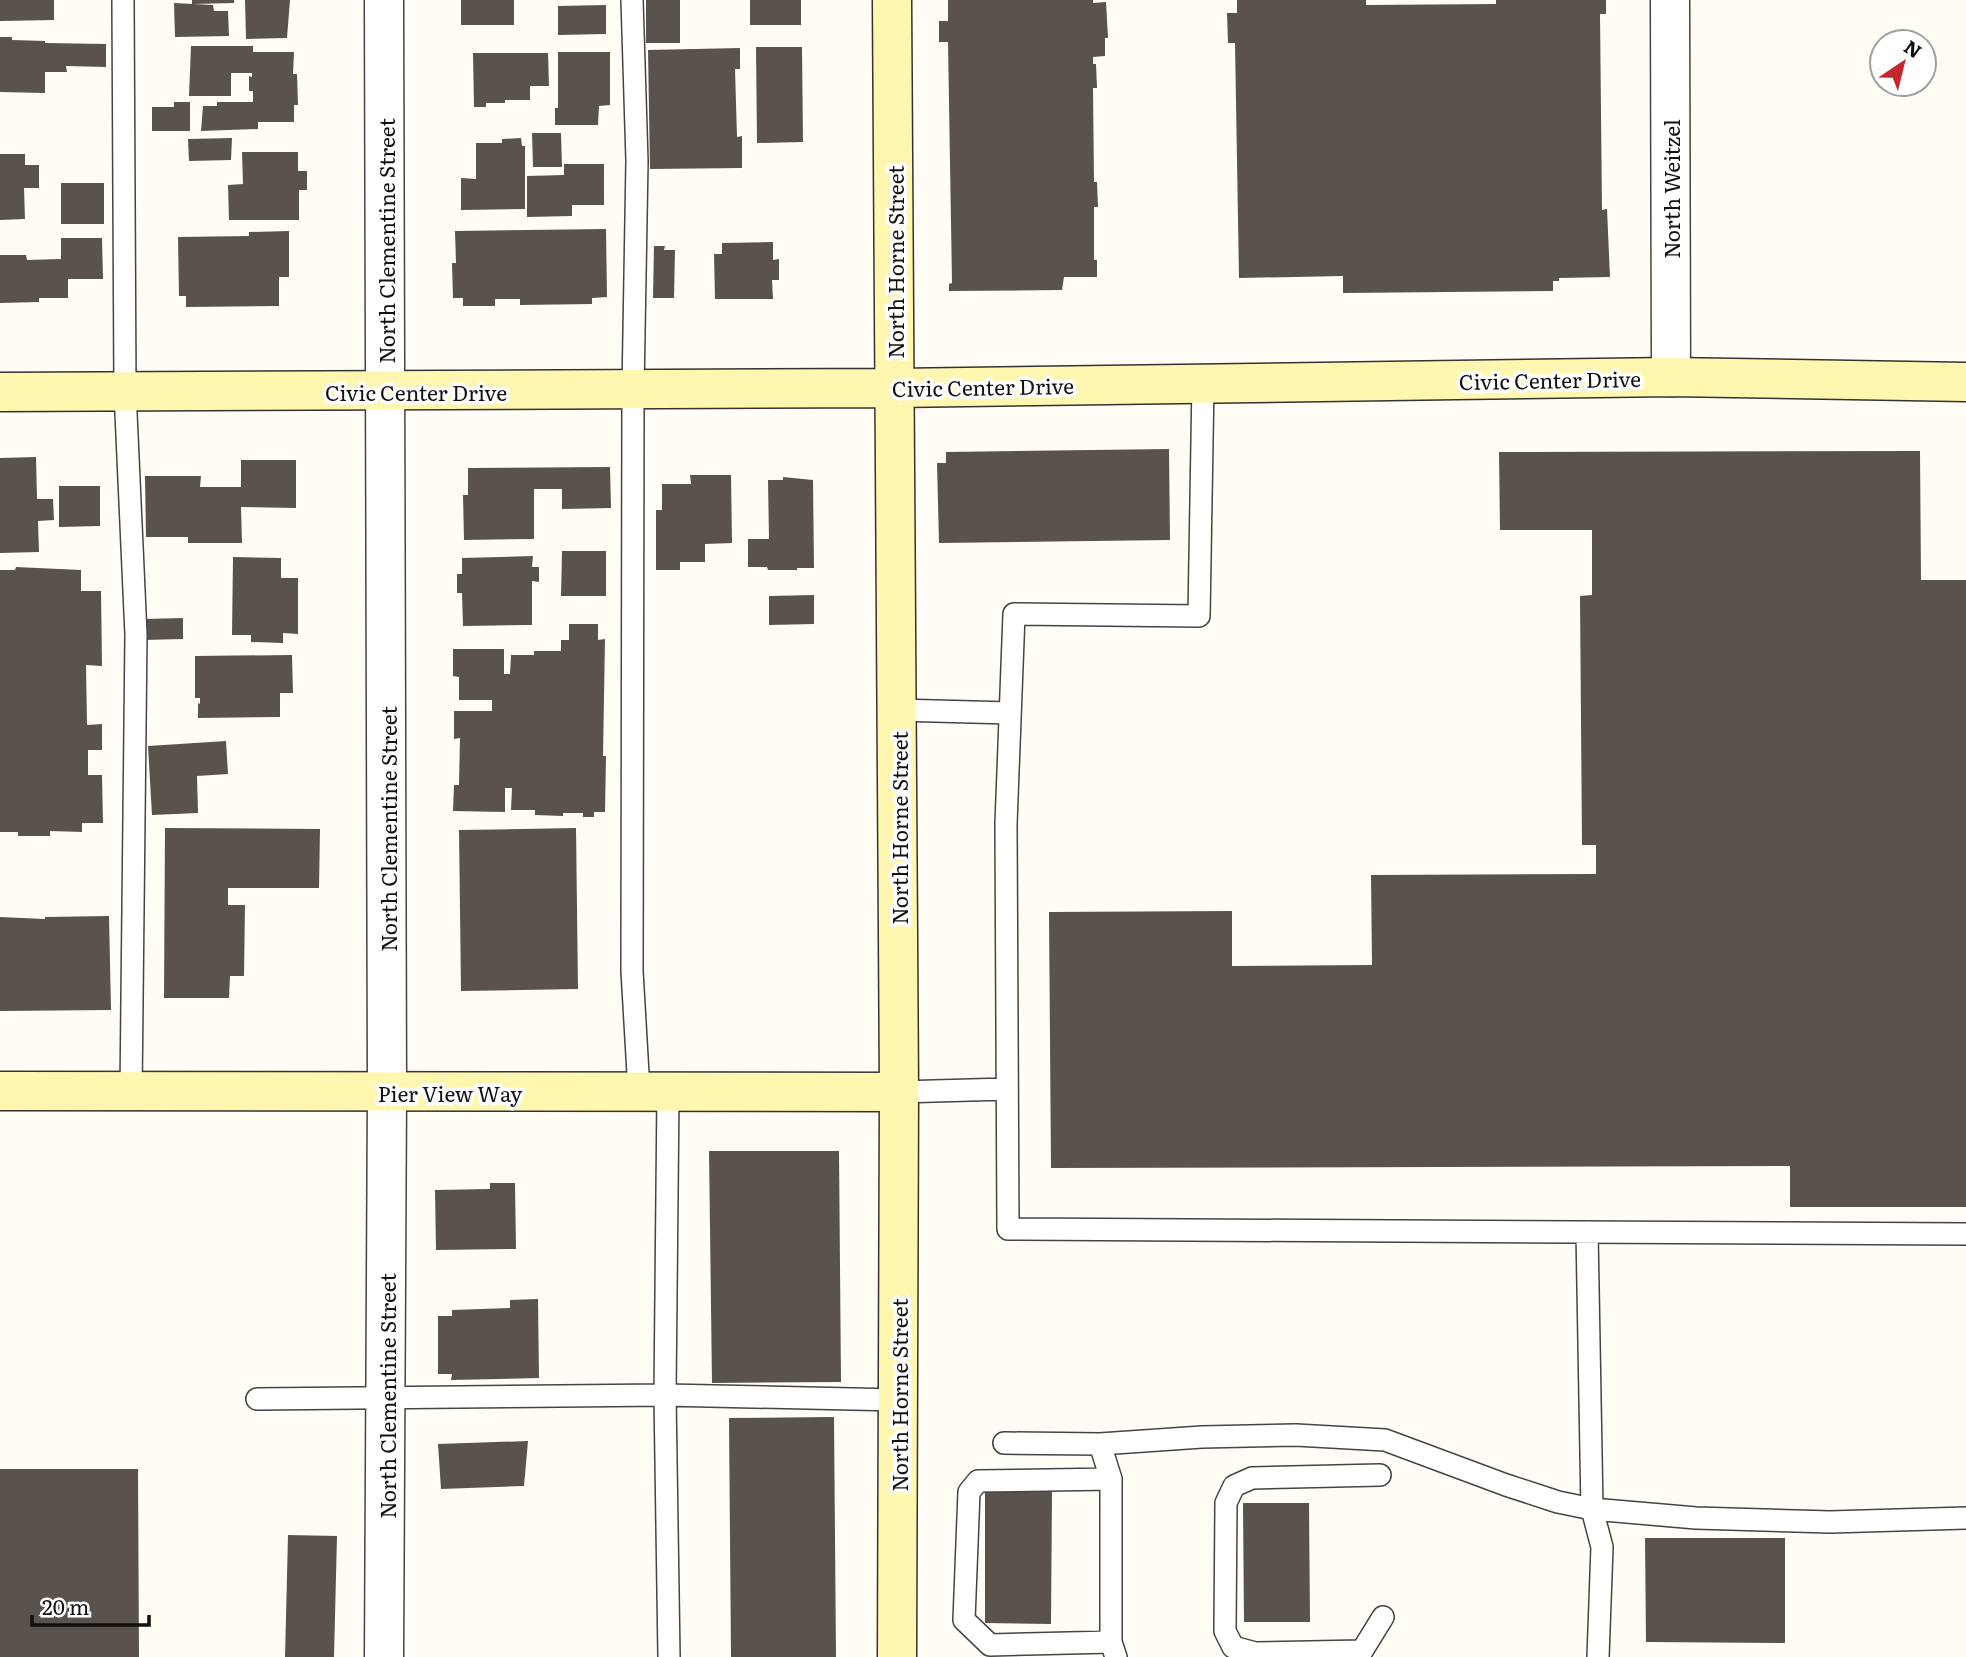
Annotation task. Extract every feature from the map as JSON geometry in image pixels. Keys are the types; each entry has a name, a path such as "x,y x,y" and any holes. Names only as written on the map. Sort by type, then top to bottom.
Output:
{"street":[{"name":"North Clementine Street","path":"384,0 387,1092 384,1657"},
{"name":"North Horne Street","path":"892,0 899,1092 897,1657"},
{"name":"North Weitzel","path":"1670,0 1671,377"},
{"name":"Civic Center Drive","path":"0,392 895,388 1671,377 1966,382"},
{"name":"Pier View Way","path":"0,1091 899,1092"}],"lane":[{"path":"123,0 125,391 136,635 131,1092"},
{"path":"632,0 636,161 632,971 653,1091 665,1395 668,1657"},
{"path":"1203,383 1199,616 1014,614 1006,824 1008,1229 1966,1234"},
{"path":"897,709 1010,713"},
{"path":"899,1092 1006,1089"},
{"path":"1587,1232 1592,1509 1602,1547 1598,1657"},
{"path":"257,1399 665,1395 898,1400"},
{"path":"1004,1443 1100,1444 1202,1437 1296,1435 1385,1440 1558,1502 1592,1509 1696,1518 1851,1522 1966,1518"},
{"path":"1100,1444 1111,1479 1114,1650 990,1645 964,1620 969,1492 978,1481 1111,1479"},
{"path":"1380,1475 1252,1478 1234,1486 1226,1503 1225,1631 1233,1647 1255,1653 1362,1651 1383,1617"}],"building":[{"path":"0,0 54,0 54,20 0,21"},
{"path":"192,0 234,0 234,3 192,4"},
{"path":"245,0 290,0 287,38 246,39"},
{"path":"461,0 514,0 514,25 461,25"},
{"path":"646,0 680,0 680,43 646,43"},
{"path":"750,0 801,0 801,25 750,25"},
{"path":"948,0 1106,2 1108,38 1105,38 1105,56 1093,57 1097,88 1093,88 1094,182 1097,182 1098,207 1094,207 1094,260 1097,260 1097,277 1064,277 1062,290 949,291 949,284 952,283 948,42 939,42 939,21 948,21"},
{"path":"1237,0 1366,0 1366,5 1496,4 1496,0 1606,0 1606,14 1600,14 1602,210 1607,209 1610,277 1559,278 1559,281 1553,281 1553,291 1343,293 1343,276 1239,278 1235,43 1228,43 1227,13 1237,13"},
{"path":"174,3 213,5 214,11 228,11 229,36 175,37"},
{"path":"606,5 606,34 558,35 558,6"},
{"path":"0,37 45,43 106,44 106,67 66,66 67,72 45,72 45,93 0,92"},
{"path":"191,46 253,46 253,52 294,52 293,74 297,74 298,105 294,105 294,122 258,122 258,129 201,131 203,106 217,106 217,102 253,102 253,91 249,91 249,76 252,77 252,73 231,73 231,96 189,96"},
{"path":"756,47 802,47 803,142 757,143"},
{"path":"740,48 740,69 735,69 737,137 742,136 742,168 650,169 648,50"},
{"path":"558,52 610,52 610,105 599,106 598,125 555,125 555,108 558,108"},
{"path":"473,53 548,53 549,86 530,86 530,100 505,100 505,103 486,103 486,107 474,107"},
{"path":"174,102 190,102 190,131 152,131 152,107 174,107"},
{"path":"532,133 561,133 562,167 533,167"},
{"path":"232,138 231,160 189,161 188,139"},
{"path":"521,138 522,146 525,146 525,209 461,210 461,178 476,179 476,143 502,143 502,139"},
{"path":"242,152 298,152 298,171 307,171 307,190 299,190 299,220 229,220 228,185 243,184"},
{"path":"0,154 25,154 25,165 39,165 39,188 24,188 25,219 0,220"},
{"path":"564,164 604,164 604,205 572,205 572,216 527,217 527,176 564,175"},
{"path":"61,183 104,183 104,224 61,224"},
{"path":"606,229 607,297 592,298 592,304 520,305 520,299 495,299 495,306 463,306 463,298 453,298 455,231"},
{"path":"289,231 289,277 279,277 279,306 186,307 186,296 179,296 178,237 249,236 249,232"},
{"path":"61,238 102,238 103,279 68,279 68,298 39,298 39,302 0,303 0,255 26,255 27,260 61,259"},
{"path":"773,242 773,260 779,259 779,280 772,280 773,299 715,299 714,254 722,254 722,243"},
{"path":"654,246 675,250 674,298 653,298"},
{"path":"1169,449 1170,540 939,543 937,463 946,463 946,452"},
{"path":"1920,451 1921,580 1966,580 1966,1207 1790,1207 1790,1166 1051,1168 1049,912 1232,911 1232,966 1372,965 1371,875 1596,874 1596,845 1582,845 1580,596 1592,595 1592,530 1500,530 1499,452"},
{"path":"36,457 37,499 53,499 54,520 38,521 39,552 0,553 0,458"},
{"path":"241,460 296,460 296,508 241,507 242,543 188,543 188,537 146,537 145,476 201,476 200,487 241,487"},
{"path":"610,467 611,508 562,509 562,489 534,489 534,539 464,540 463,495 468,495 468,468"},
{"path":"690,475 731,475 732,543 705,544 705,562 680,562 680,570 656,570 656,510 662,510 662,484 691,484"},
{"path":"783,477 813,480 814,568 768,570 767,567 748,567 748,539 769,539 768,480 783,480"},
{"path":"59,486 100,486 100,526 59,527"},
{"path":"562,551 606,551 606,596 561,596"},
{"path":"533,556 532,567 539,567 539,582 532,581 532,625 463,626 462,593 457,593 457,574 462,574 462,558"},
{"path":"233,557 281,558 281,578 298,578 298,634 283,633 283,643 251,642 251,635 232,635"},
{"path":"16,567 81,570 81,591 101,591 102,666 86,665 87,725 102,724 102,750 88,750 88,775 102,775 103,823 82,823 82,832 50,831 50,836 18,836 18,832 0,832 0,570 15,570"},
{"path":"814,595 814,624 769,625 769,596"},
{"path":"183,618 183,639 144,640 144,619"},
{"path":"569,624 598,624 598,640 605,639 605,812 594,812 594,817 583,817 583,813 563,813 563,816 535,815 535,810 511,810 512,788 505,788 505,812 453,811 454,785 459,785 460,738 454,739 454,711 492,711 492,700 459,700 459,677 453,676 453,649 504,649 504,674 510,674 511,655 534,655 534,651 561,651 561,640 569,640"},
{"path":"292,655 293,693 280,693 280,717 198,718 200,698 195,698 195,656"},
{"path":"226,741 228,774 197,776 198,813 152,815 148,746"},
{"path":"165,828 320,829 319,888 228,888 228,905 245,905 244,976 230,976 229,998 164,998"},
{"path":"576,828 578,989 461,991 459,830"},
{"path":"109,916 111,1010 0,1011 0,917 45,919"},
{"path":"709,1151 839,1151 841,1382 712,1383"},
{"path":"490,1183 515,1183 516,1249 436,1250 435,1190 490,1189"},
{"path":"538,1299 539,1378 451,1380 452,1374 438,1374 438,1316 452,1316 452,1310 510,1308 510,1300"},
{"path":"834,1417 836,1657 731,1657 729,1418"},
{"path":"528,1441 524,1486 441,1489 438,1444"},
{"path":"0,1469 138,1469 139,1657 0,1657"},
{"path":"985,1491 1052,1492 1051,1624 985,1623"},
{"path":"1243,1503 1309,1503 1310,1622 1244,1622"},
{"path":"288,1535 337,1536 334,1657 285,1657"},
{"path":"1645,1538 1785,1538 1785,1643 1646,1642"}]}
